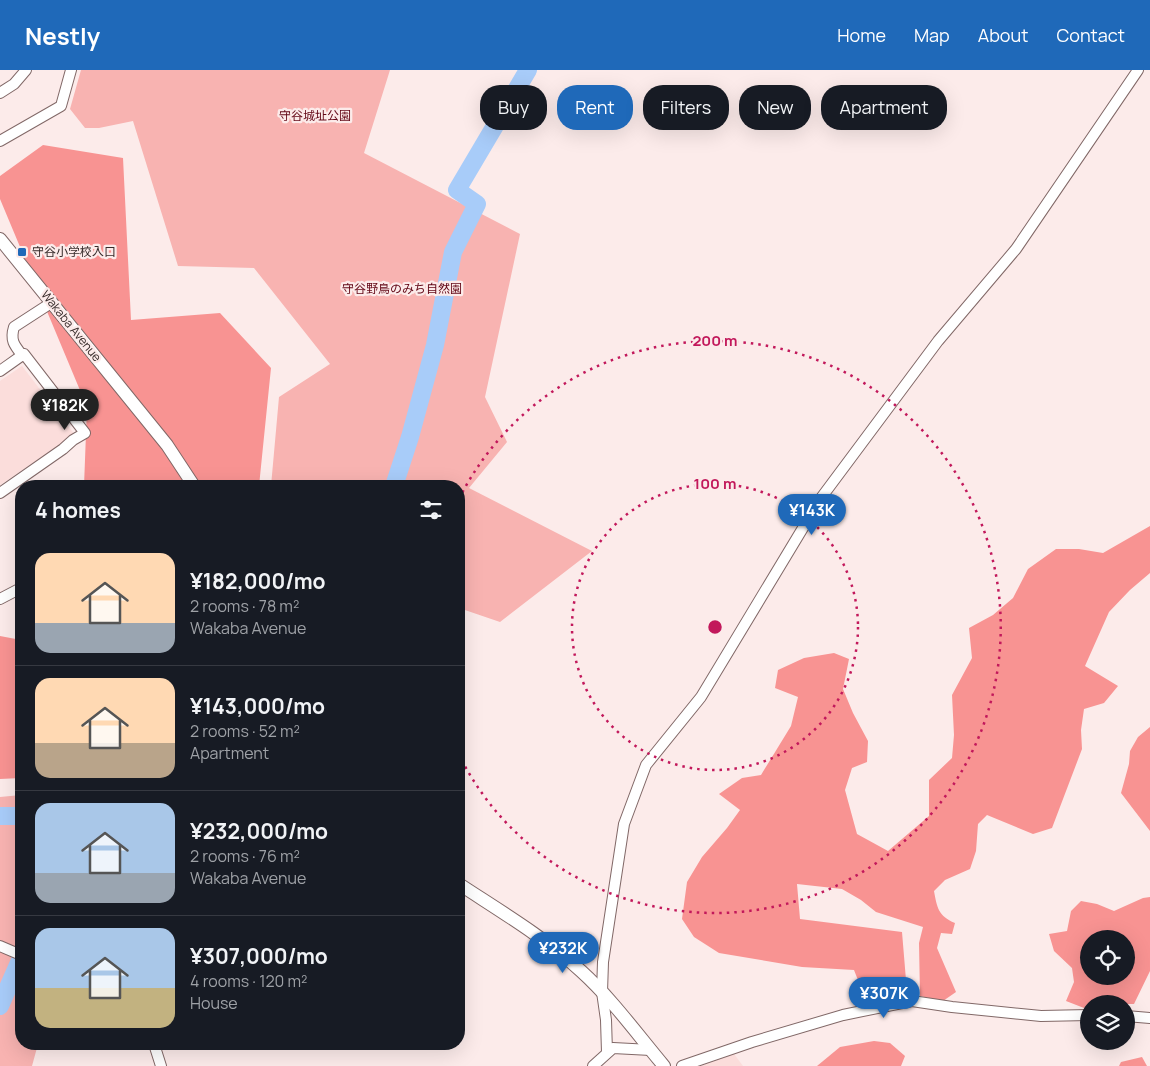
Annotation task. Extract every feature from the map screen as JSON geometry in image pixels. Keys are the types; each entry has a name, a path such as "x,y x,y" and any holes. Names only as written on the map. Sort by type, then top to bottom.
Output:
{"street":[{"path":"0,93 14,84 26,70"},
{"path":"0,140 61,106 72,70"},
{"path":"608,1052 602,992 603,962 624,824 646,765 701,697 821,498 938,341 1016,249 1138,70"},
{"name":"Wakaba Avenue","path":"0,239 167,446 190,480"},
{"path":"24,480 73,440 85,433 24,354 22,355 13,344 12,333 14,327 51,303"},
{"path":"0,371 22,355"},
{"path":"0,493 15,486"},
{"path":"0,599 15,591"},
{"path":"465,888 532,932 581,971 602,992 664,1066"},
{"path":"0,946 15,952"},
{"path":"682,1066 752,1042 843,1015 912,1001 1041,1016 1080,1015"},
{"path":"1135,1017 1150,1018"},
{"path":"593,1066 613,1048 651,1050"},
{"path":"156,1050 161,1066"}],"shaded area":[{"path":"43,145 123,158 131,320 220,313 271,368 260,480 84,480 87,407 0,199 0,176"},
{"path":"22,366 75,435 0,485 0,381"},
{"path":"1150,526 1150,573 1109,612 1085,666 1118,686 1104,703 1084,709 1081,730 1082,749 1052,828 1033,834 987,815 978,824 976,851 970,869 945,880 934,891 939,910 945,917 955,923 952,934 941,933 937,948 956,992 943,1001 920,996 919,943 923,927 876,912 861,900 842,889 797,884 800,919 902,932 907,992 867,1003 854,970 802,967 719,953 694,937 682,919 687,882 702,857 740,810 719,794 742,778 761,775 791,726 798,697 775,688 778,670 804,658 834,653 849,659 843,689 868,741 867,762 852,768 845,790 857,834 888,851 929,816 929,780 952,758 954,735 952,695 972,658 969,628 993,615 1013,598 1028,569 1056,549 1079,549 1103,553"},
{"path":"0,636 15,639 15,778 0,779"},
{"path":"1150,727 1150,831 1121,793 1129,764 1130,751 1138,737"},
{"path":"1150,897 1150,971 1135,1002 1135,995 1080,995 1080,1006 1066,1001 1074,982 1072,968 1054,951 1049,934 1067,931 1071,911 1081,901 1097,904 1114,911 1143,898"},
{"path":"874,1041 890,1043 905,1056 901,1066 817,1066 840,1047"},
{"path":"734,1054 743,1066 700,1066"},
{"path":"1142,1057 1147,1066 1119,1066 1121,1062"}],"green space":[{"name":"守谷野鳥のみち自然園","path":"81,70 390,70 364,153 520,234 485,397 507,442 469,488 592,551 500,622 465,610 465,480 272,480 279,397 330,364 254,268 178,266 133,121 99,128 85,128 70,109"},
{"path":"15,796 15,1050 36,1050 32,1066 0,1066 0,797"}],"waterway":[{"path":"396,480 410,437 435,345 453,252 477,204 457,190 528,70"},
{"path":"0,816 15,816"},
{"path":"0,1006 15,972"}],"place":[{"name":"守谷小学校入口","path":"22,252"}],"park label":[{"name":"守谷城址公園","path":"315,116"}]}
